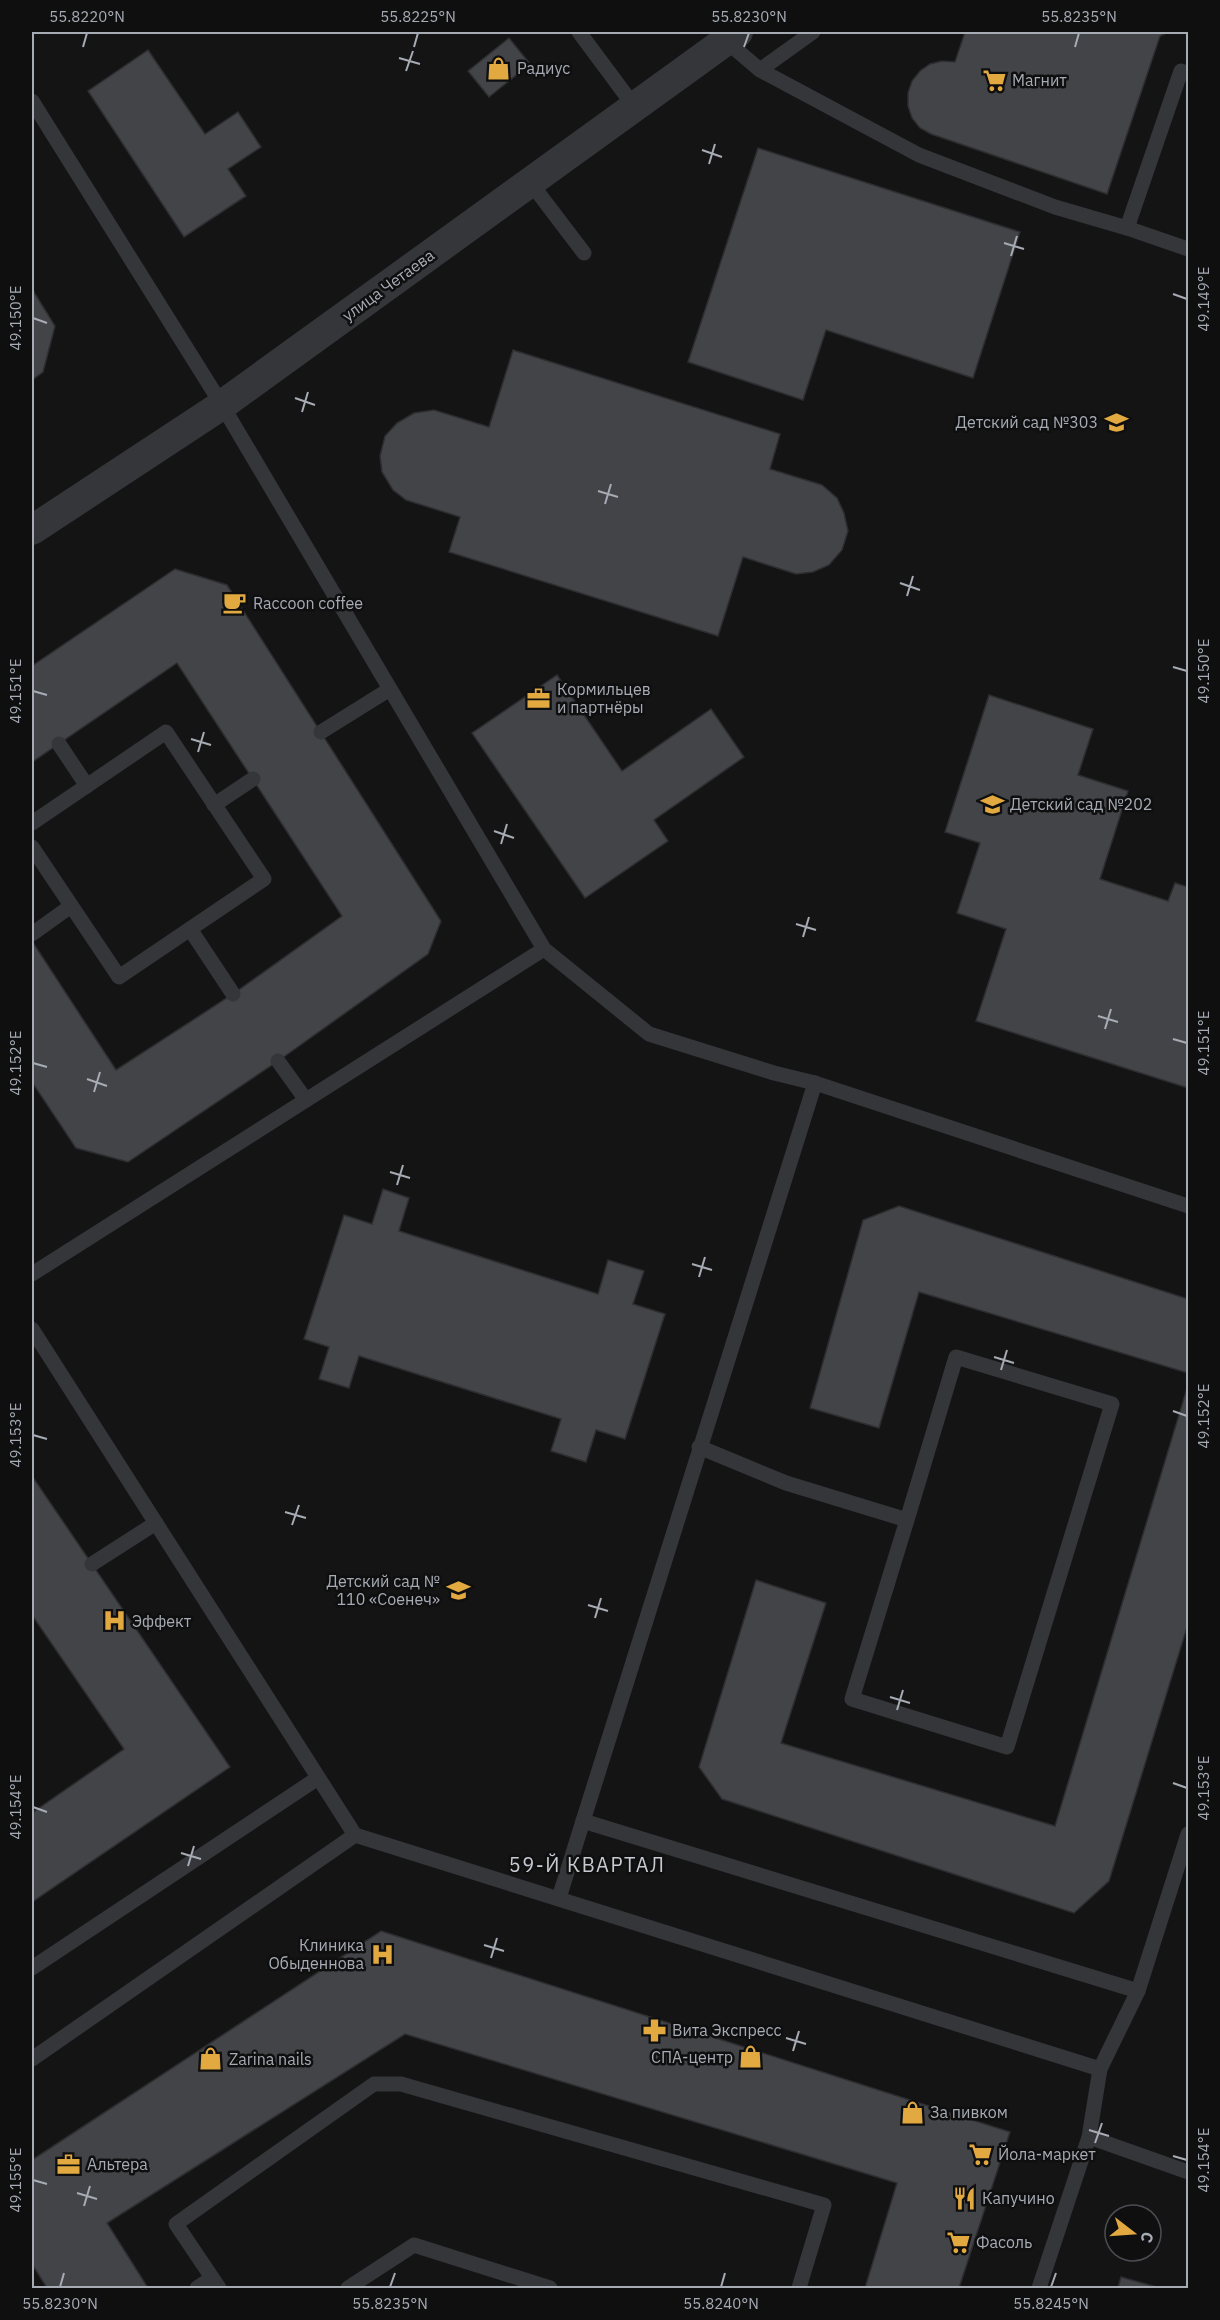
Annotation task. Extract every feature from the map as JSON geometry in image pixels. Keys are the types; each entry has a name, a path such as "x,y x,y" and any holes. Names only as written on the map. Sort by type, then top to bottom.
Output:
{"street":[{"name":"улица Четаева","path":"32,530 222,405 732,36"}],"lane":[{"path":"579,32 634,106"},
{"path":"760,70 813,32"},
{"path":"732,36 760,70 919,155 1055,207 1188,249"},
{"path":"1127,228 1181,71 1188,74"},
{"path":"33,108 222,405 544,950 649,1034 774,1073 815,1083 1188,1206"},
{"path":"530,182 584,253"},
{"path":"321,732 390,690"},
{"path":"32,823 166,732 264,879 119,977 32,847"},
{"path":"59,744 87,786"},
{"path":"214,805 253,780"},
{"path":"32,934 71,906"},
{"path":"190,929 233,994"},
{"path":"32,1274 544,950"},
{"path":"278,1061 306,1100"},
{"path":"560,1898 699,1447 815,1083"},
{"path":"32,1329 355,1835 1100,2069"},
{"path":"956,1357 1112,1404 1007,1747 852,1700 906,1520 956,1357"},
{"path":"699,1447 786,1483 906,1520"},
{"path":"92,1564 156,1523"},
{"path":"32,1968 318,1778"},
{"path":"583,1821 1138,1991"},
{"path":"1039,2289 1089,2138 1100,2069 1138,1991 1188,1834"},
{"path":"32,2059 355,1835"},
{"path":"196,2289 216,2283 176,2224 374,2084 401,2084 824,2205 800,2288"},
{"path":"1089,2138 1188,2172"},
{"path":"348,2289 414,2245 550,2289"}],"building":[{"path":"965,32 1168,32 1160,36 1107,194 931,134 920,128 912,118 908,106 908,93 912,81 930,64 942,61 955,62"},
{"path":"509,38 530,64 489,97 468,71"},
{"path":"148,50 205,134 238,112 261,147 228,169 246,196 184,237 88,91"},
{"path":"758,148 1020,232 973,378 826,330 803,400 688,362"},
{"path":"32,289 55,326 43,372 32,380"},
{"path":"513,350 780,434 770,469 822,485 837,498 844,513 848,531 842,550 829,565 813,572 796,574 743,557 718,636 449,552 460,517 406,500 393,490 382,472 380,456 385,436 397,423 414,413 434,410 489,427"},
{"path":"175,569 227,585 441,921 428,954 278,1061 128,1162 76,1148 32,1082 32,941 116,1070 233,994 342,916 177,663 32,762 32,666"},
{"path":"557,675 622,771 711,709 744,757 654,820 668,841 585,898 472,733"},
{"path":"989,695 1093,729 1078,775 1128,791 1100,879 1168,901 1175,883 1188,887 1188,1088 976,1021 1006,929 957,913 980,843 945,832"},
{"path":"383,1189 409,1198 399,1231 598,1294 608,1260 644,1271 633,1304 665,1314 625,1439 596,1430 586,1462 551,1451 561,1419 359,1356 349,1388 319,1379 329,1347 304,1339 344,1215 372,1224"},
{"path":"899,1206 1188,1299 1188,1373 919,1292 879,1428 810,1408 863,1220"},
{"path":"1188,1385 1188,1624 1109,1881 1074,1913 722,1799 699,1767 756,1580 826,1603 781,1743 1055,1826"},
{"path":"32,1476 230,1767 32,1902 32,1813 124,1749 32,1615"},
{"path":"381,1931 1010,2132 959,2288 865,2288 897,2183 405,2034 107,2223 148,2288 47,2288 32,2264 32,2160"},
{"path":"1121,2277 1160,2288 1118,2288"}],"place":[{"name":"Радиус","path":"499,68"},
{"name":"Магнит","path":"994,80"},
{"name":"Детский сад №303","path":"1116,422"},
{"name":"Raccoon coffee","path":"235,603"},
{"name":"Кормильцев и партнёры","path":"539,698"},
{"name":"Детский сад №202","path":"992,804"},
{"name":"Детский сад № 110 «Соенеч»","path":"458,1590"},
{"name":"Эффект","path":"114,1621"},
{"name":"Клиника Обыденнова","path":"382,1954"},
{"name":"Вита Экспресс","path":"654,2030"},
{"name":"СПА-центр","path":"751,2057"},
{"name":"Zarina nails","path":"211,2059"},
{"name":"За пивком","path":"912,2112"},
{"name":"Йола-маркет","path":"980,2154"},
{"name":"Альтера","path":"69,2164"},
{"name":"Капучино","path":"964,2198"},
{"name":"Фасоль","path":"958,2242"}],"district":[{"name":"59-Й КВАРТАЛ","path":"587,1864"}]}
